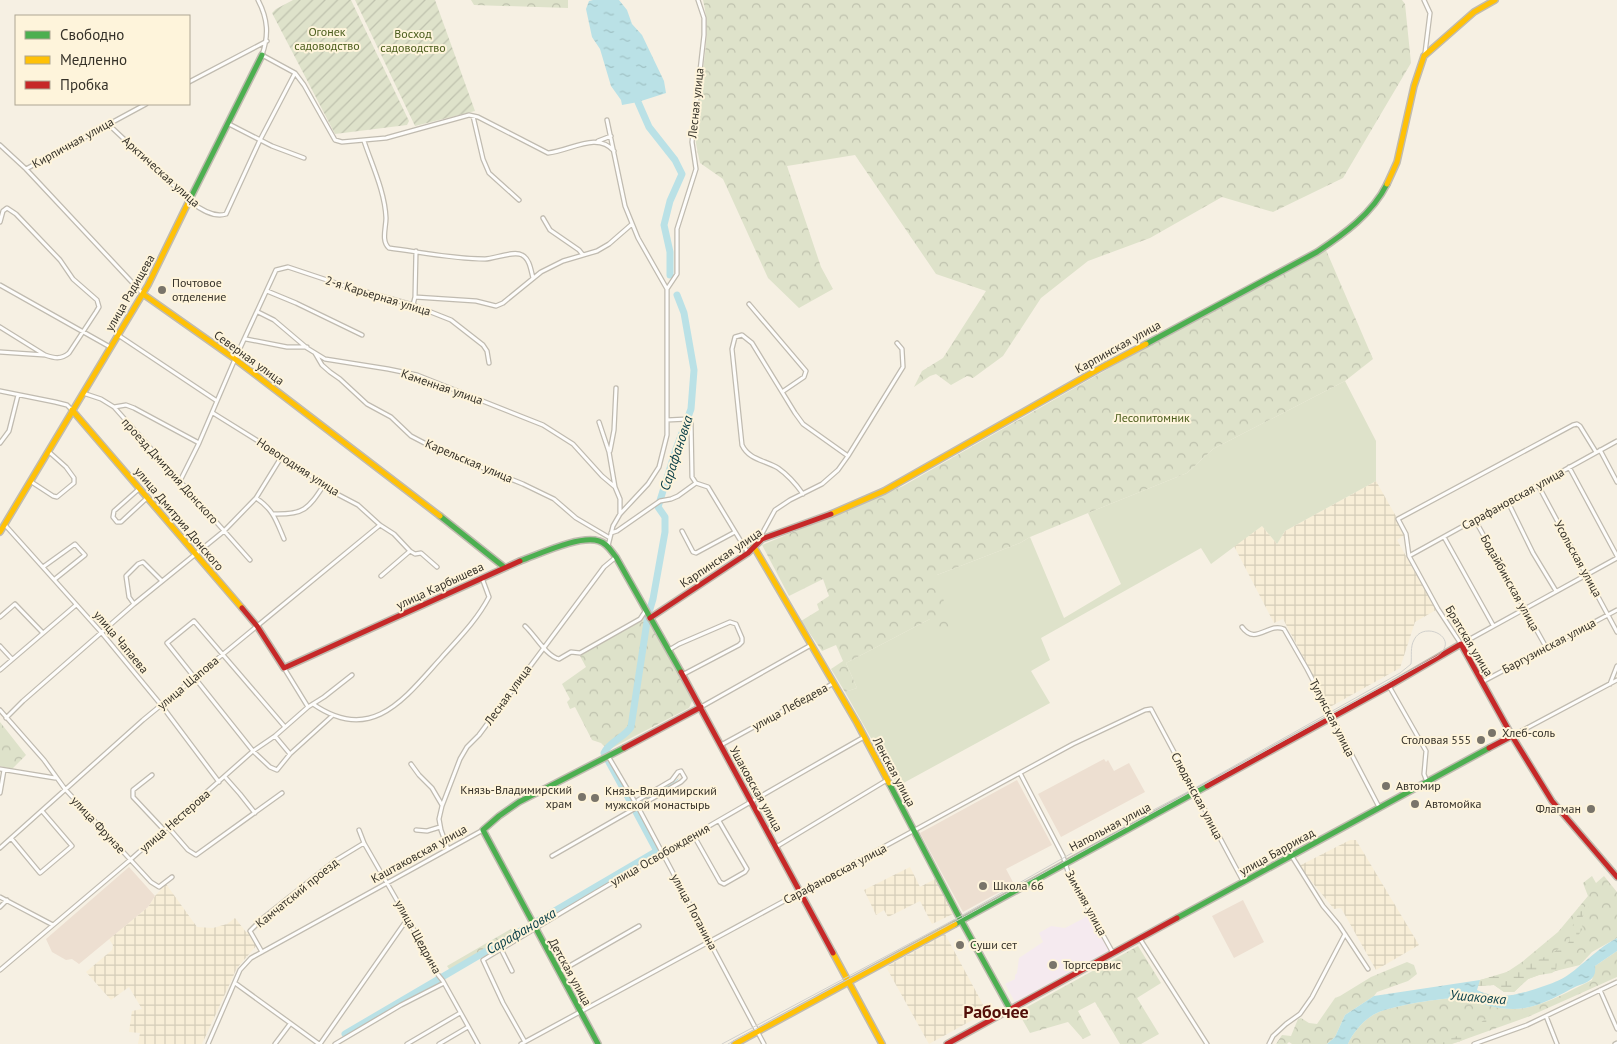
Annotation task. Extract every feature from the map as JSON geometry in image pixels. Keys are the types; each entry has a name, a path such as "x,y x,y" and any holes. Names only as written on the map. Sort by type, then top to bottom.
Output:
{"street":[{"path":"258,0 264,11 267,25 267,41 262,55 295,73 304,84 335,140 342,142 386,138 469,115 478,117 512,133 548,153 611,136"},
{"name":"Лесная улица","path":"666,289 678,274 677,229 696,169 692,142 704,35 704,18 698,0"},
{"path":"1424,0 1430,13 1425,54"},
{"path":"1425,54 1479,8 1495,0"},
{"path":"190,81 267,41"},
{"name":"Карпинская улица","path":"650,618 748,553 758,542 844,509 884,491 1096,370 1322,249 1362,216 1378,198 1391,178 1425,54"},
{"name":"улица Радищева","path":"0,532 2,523 30,481 143,294 191,202 262,55"},
{"path":"260,140 295,73"},
{"name":"Кирпичная улица","path":"26,169 144,105"},
{"path":"473,116 483,159 489,173 519,200"},
{"path":"600,541 608,546 611,533 620,514 648,484 659,467 667,435 666,289 655,272 624,206 607,120"},
{"name":"Арктическая улица","path":"108,124 198,208 217,215 226,214 260,140"},
{"path":"229,124 282,151 304,158"},
{"path":"364,141 382,198 386,217 385,244 389,248 473,258 522,254 528,260 533,278"},
{"path":"598,141 604,142 614,151"},
{"name":"Северная улица","path":"0,145 26,169 143,294 235,359 504,567"},
{"path":"0,222 3,212 7,208 16,214 60,260 74,279 97,300 99,307 64,358 51,357 0,327"},
{"path":"543,218 550,230 579,250 583,255"},
{"name":"2-я Карьерная улица","path":"415,297 476,301 496,306 503,303 541,272 563,261 597,251 609,244 632,224"},
{"path":"413,304 415,297 416,251"},
{"name":"2-я Карьерная улица","path":"267,292 276,270 288,266 345,286 413,304 451,320 472,334 484,345 489,363"},
{"path":"0,285 110,347"},
{"path":"180,481 213,414 235,359 267,292 296,303 362,335"},
{"path":"749,304 806,371 804,377 782,392"},
{"name":"Каменная улица","path":"258,312 274,320 307,348 325,359 417,375 543,425 573,444 602,476 615,487"},
{"path":"118,335 217,401"},
{"path":"803,494 793,480 768,462 749,456 742,445 732,349 735,336 742,335 752,344 803,424 848,456"},
{"path":"246,339 286,347 307,348"},
{"path":"758,542 775,510 814,489 830,477 848,456 903,367 902,349 897,343"},
{"path":"0,352 45,354"},
{"name":"Карельская улица","path":"315,353 322,365 330,372 368,404 390,417 412,436 434,448 523,484 554,499 576,518 610,538"},
{"path":"609,452 614,430 616,388"},
{"name":"улица Дмитрия Донского","path":"0,391 67,405 72,410 257,626 308,707"},
{"name":"проезд Дмитрия Донского","path":"82,393 101,399 114,407 250,560"},
{"path":"0,443 9,431 18,395"},
{"path":"114,407 126,405 134,408 199,443"},
{"name":"Новогодняя улица","path":"213,414 358,505 394,534 410,551 415,554 421,553 437,567"},
{"path":"667,420 687,419 692,425 692,477 696,483 708,487 748,553"},
{"path":"599,422 609,452 615,487 620,499 620,514"},
{"name":"Братская улица","path":"1598,451 1580,426 1577,424 1573,425 1398,519 1406,534 1409,556 1512,736 1552,801 1617,877"},
{"name":"Сарафановская улица","path":"1409,556 1617,441"},
{"path":"30,481 53,496 57,496 74,483 74,478 66,467 48,451"},
{"path":"1598,451 1617,482"},
{"path":"6,718 101,632 224,531 256,498 282,456"},
{"name":"Напольная улица","path":"735,1044 1390,686 1617,557 1569,467"},
{"path":"611,533 617,531 660,501 678,496 696,483"},
{"path":"273,514 298,512 310,505 324,485"},
{"name":"Усольская улица","path":"1538,485 1617,632"},
{"path":"140,488 114,511 113,517 116,522 121,522 148,497"},
{"path":"256,498 267,505 284,538"},
{"path":"1508,502 1533,553 1556,591"},
{"name":"Бодайбинская улица","path":"1475,520 1546,647"},
{"name":"улица Чапаева","path":"2,523 44,567 101,632 162,706 219,782"},
{"name":"улица Щапова","path":"0,848 143,720 380,524"},
{"path":"682,531 693,552 696,553 735,532"},
{"path":"1444,537 1493,626"},
{"path":"600,541 606,541 610,538"},
{"name":"улица Карбышева","path":"284,668 439,599 504,567 579,541 600,541"},
{"path":"44,567 75,544 80,548 85,555 54,579"},
{"name":"Ушаковская улица","path":"608,546 701,707 882,1044"},
{"name":"Ленская улица","path":"754,547 864,737 1010,1010"},
{"path":"380,576 410,551"},
{"name":"Лесная улица","path":"448,848 439,820 442,806 467,747 479,735 604,567 616,557"},
{"path":"134,604 129,597 126,576 138,564 143,562 162,581"},
{"path":"313,704 332,716 368,719 399,703 412,692 463,634 489,597 482,578"},
{"path":"0,617 15,604 43,633"},
{"path":"0,670 76,605"},
{"path":"524,626 534,634 553,657 559,659 571,652 580,653 640,618 646,610"},
{"name":"Баргузинская улица","path":"1482,682 1617,610"},
{"path":"285,727 194,621 167,643 253,750 270,767 277,770 290,754 332,716"},
{"path":"669,651 679,644 730,622 736,624 742,638 742,642 739,645 682,675"},
{"name":"Тулунская улица","path":"1242,627 1246,633 1254,635 1277,628 1284,629 1379,807"},
{"path":"0,646 12,659"},
{"name":"Каштаковская улица","path":"208,1044 245,963 483,830 489,822 498,816 811,646"},
{"path":"1610,684 1617,666"},
{"name":"улица Нестерова","path":"0,970 168,827 253,750 275,736 308,707 324,698 352,674"},
{"name":"улица Баррикад","path":"947,1044 1379,807 1617,680"},
{"name":"улица Лебедева","path":"721,745 834,683"},
{"path":"1390,686 1426,751 1424,774 1427,782"},
{"name":"Сарафановская улица","path":"523,1043 1074,744 1151,708"},
{"name":"Слюдянская улица","path":"1151,708 1244,882"},
{"path":"0,710 31,744 56,778"},
{"path":"275,736 290,754"},
{"name":"улица Освобождения","path":"523,1043 483,960 534,926 864,737"},
{"name":"улица Потанина","path":"607,756 638,806 764,1044"},
{"path":"411,764 432,788 442,806"},
{"path":"0,793 2,769 56,778"},
{"path":"552,856 681,782 685,778 684,773 678,772 672,780 638,800 638,806"},
{"name":"Зимняя улица","path":"1020,773 1063,856 1068,872 1113,953"},
{"path":"152,774 133,790 133,797 164,830"},
{"path":"225,777 255,813"},
{"name":"улица Фрунзе","path":"56,778 151,882 158,886 172,877"},
{"path":"776,846 887,780"},
{"path":"168,827 188,850 196,855 282,793"},
{"path":"11,838 40,873 72,846 42,811"},
{"path":"694,836 720,882 724,884 745,872 747,869 719,821"},
{"path":"416,830 426,831 440,827"},
{"name":"улица Щедрина","path":"359,830 364,843 408,918 435,971 440,976 478,1044"},
{"name":"Детская улица","path":"483,830 598,1044"},
{"name":"Камчатский проезд","path":"262,952 250,931 262,919 336,860 364,843"},
{"path":"1291,855 1323,906 1346,934 1368,968"},
{"path":"0,897 53,925"},
{"path":"0,908 6,900"},
{"path":"235,983 320,1044 408,918"},
{"path":"559,972 639,926"},
{"path":"1269,1044 1273,1036 1304,1009 1346,934"},
{"path":"1140,939 1207,1044"},
{"path":"501,949 512,971"},
{"path":"335,1044 443,982"},
{"path":"1474,1044 1527,1025 1617,982"},
{"path":"1600,990 1617,1029"},
{"path":"407,1044 460,1013"},
{"path":"1546,1016 1557,1044"},
{"path":"275,1044 290,1024"},
{"path":"439,1044 468,1027"}],"shaded area":[{"path":"1376,481 1406,534 1397,540 1436,610 1415,622 1400,668 1330,707 1283,619 1274,623 1234,546 1262,526 1277,544 1285,531"},
{"path":"1104,759 1106,762 1108,760 1114,771 1129,763 1145,792 1061,837 1038,794"},
{"path":"1017,780 1052,845 1006,869 1014,884 963,912 920,833"},
{"path":"1350,840 1356,840 1419,945 1376,970 1341,908 1334,909 1299,866"},
{"path":"129,867 155,896 148,907 79,964 72,959 66,960 52,952 46,939"},
{"path":"910,867 920,887 935,879 953,914 932,924 920,901 888,917 884,910 876,915 864,890"},
{"path":"166,884 197,927 213,928 227,924 235,918 246,932 249,932 257,945 237,968 202,1044 138,1044 140,1033 129,1032 132,1011 142,1009 129,987 111,1000 86,972 112,950 113,945 109,939 148,907"},
{"path":"1243,900 1264,942 1234,958 1212,916"},
{"path":"1090,915 1110,950 1015,1002 1005,984 1015,979 1019,958 1043,942 1039,933 1051,926 1065,928"},
{"path":"945,934 987,1012 929,1044 886,967"}],"green space":[{"name":"Огонек садоводство","path":"293,0 351,0 409,121 407,125 335,134 272,13"},
{"name":"Восход садоводство","path":"355,0 435,0 475,111 415,126"},
{"path":"471,0 568,0 568,8 474,5"},
{"path":"703,0 1402,0 1405,4 1411,63 1343,178 1273,212 1222,197 1150,238 1088,261 1041,298 1003,356 973,378 967,376 951,385 936,374 914,387 922,371 943,358 986,291 936,274 855,155 787,166 821,267 833,289 799,308 768,278 723,179 700,163 695,132 707,33"},
{"name":"Лесопитомник","path":"1326,250 1373,359 1345,381 1213,449 1187,473 1030,537 1020,543 937,575 952,632 939,636 930,619 846,663 857,688 845,692 831,669 843,661 836,645 822,651 801,621 819,610 817,604 829,596 823,579 789,596 762,545 903,486 1155,342"},
{"path":"1345,381 1376,441 1376,481 1285,531 1277,544 1262,526 1211,564 1201,548 1041,638 1050,660 1031,671 1050,703 898,786 845,692 857,688 846,663 930,619 937,575 1020,543 1030,537 1064,618 1121,584 1088,513 1187,473 1213,449"},
{"path":"645,616 693,699 689,708 608,750 601,743 592,740 575,707 570,709 567,702 570,699 562,684 586,667 580,656 616,633 635,624"},
{"path":"0,722 26,755 12,769 0,766"},
{"path":"1592,876 1596,883 1604,876 1617,892 1617,938 1592,952 1580,965 1528,979 1514,992 1504,992 1494,985 1477,986 1480,980 1504,974 1522,962 1558,932 1588,896 1583,883"},
{"path":"1592,901 1580,921 1583,928 1571,947 1557,961 1556,970 1552,973 1528,979 1514,992 1504,992 1494,985 1477,986 1480,980 1537,960 1569,942 1578,914"},
{"path":"511,929 514,934 451,972 447,966"},
{"path":"1138,946 1161,983 1137,998 1159,1034 1141,1044 1120,1044 1095,1002 1078,1011 1091,1035 1083,1039 1068,1022 1030,1033 1018,1012"},
{"path":"1617,951 1617,977 1530,1016 1452,1044 1348,1044 1369,1017 1379,1012 1408,1004 1454,998 1509,1009 1534,1006 1592,980 1595,966"},
{"path":"1407,962 1414,965 1417,974 1408,981 1377,992 1345,1015 1335,1037 1327,1044 1292,1044 1289,1042 1287,1044 1276,1044 1282,1035 1291,1036 1298,1019 1301,1018 1309,1023 1317,1024 1335,998 1371,977"},
{"path":"1485,1019 1489,1021 1461,1041 1437,1044 1472,1030"}],"water":[{"path":"619,0 627,10 632,24 642,35 664,81 666,93 622,105 621,100 611,86 600,49 592,37 586,9 589,1"},
{"name":"Ушаковка","path":"1617,938 1617,951 1595,966 1595,974 1591,979 1552,999 1517,1009 1508,1009 1454,998 1408,1004 1379,1012 1369,1017 1360,1025 1348,1044 1327,1044 1335,1037 1345,1015 1374,996 1480,980 1477,990 1486,994 1503,996 1521,993 1563,978"}],"waterway":[{"name":"Сарафановка","path":"638,102 649,127 675,160 682,174 670,201 664,225 670,252 670,275"},
{"name":"Сарафановка","path":"650,609 665,532 665,517 658,507 691,409 694,370 684,313 677,295"},
{"name":"Сарафановка","path":"634,808 604,753 610,745 631,727 648,615"},
{"path":"640,802 678,779"},
{"name":"Сарафановка","path":"345,1034 657,851 635,810"}],"tram line":[{"path":"722,1044 1193,789 1400,673 1411,664 1412,646 1419,634 1425,631 1432,631 1443,638 1445,643 1444,650 1437,656 960,919 728,1044"}],"traffic: fast":[{"path":"188,203 262,55"},
{"path":"1146,344 1317,252 1365,214 1374,205 1387,184"},
{"path":"440,516 504,567"},
{"path":"520,561 560,546 581,541 599,541 609,547 681,672"},
{"path":"598,1044 483,830 519,802 624,748"},
{"path":"1177,918 1489,748"},
{"path":"889,783 1010,1009"},
{"path":"955,924 1207,786"}],"traffic: slow":[{"path":"1387,184 1397,162 1414,86 1424,56 1474,12 1495,0"},
{"path":"0,532 148,285 188,203"},
{"path":"143,294 235,359 440,516"},
{"path":"831,514 884,491 1146,344"},
{"path":"72,410 242,608"},
{"path":"754,547 857,723 889,783"},
{"path":"735,1044 955,924"},
{"path":"833,953 882,1044"}],"traffic: jam":[{"path":"650,618 748,553 762,539 831,514"},
{"path":"242,608 257,626 284,668 520,561"},
{"path":"1207,786 1389,686 1461,644 1512,736"},
{"path":"681,672 833,953"},
{"path":"624,748 701,707"},
{"path":"1489,748 1512,736 1552,801 1617,877"},
{"path":"947,1044 1177,918"}],"place":[{"name":"Почтовое отделение","path":"162,290"},
{"name":"Хлеб-соль","path":"1492,733"},
{"name":"Столовая 555","path":"1481,740"},
{"name":"Автомир","path":"1386,786"},
{"name":"Князь-Владимирский храм","path":"582,797"},
{"name":"Князь-Владимирский мужской монастырь","path":"595,798"},
{"name":"Автомойка","path":"1415,804"},
{"name":"Флагман","path":"1591,809"},
{"name":"Школа 66","path":"983,886"},
{"name":"Суши сет","path":"960,945"},
{"name":"Торгсервис","path":"1053,965"}],"district":[{"name":"Рабочее","path":"996,1012"}]}
